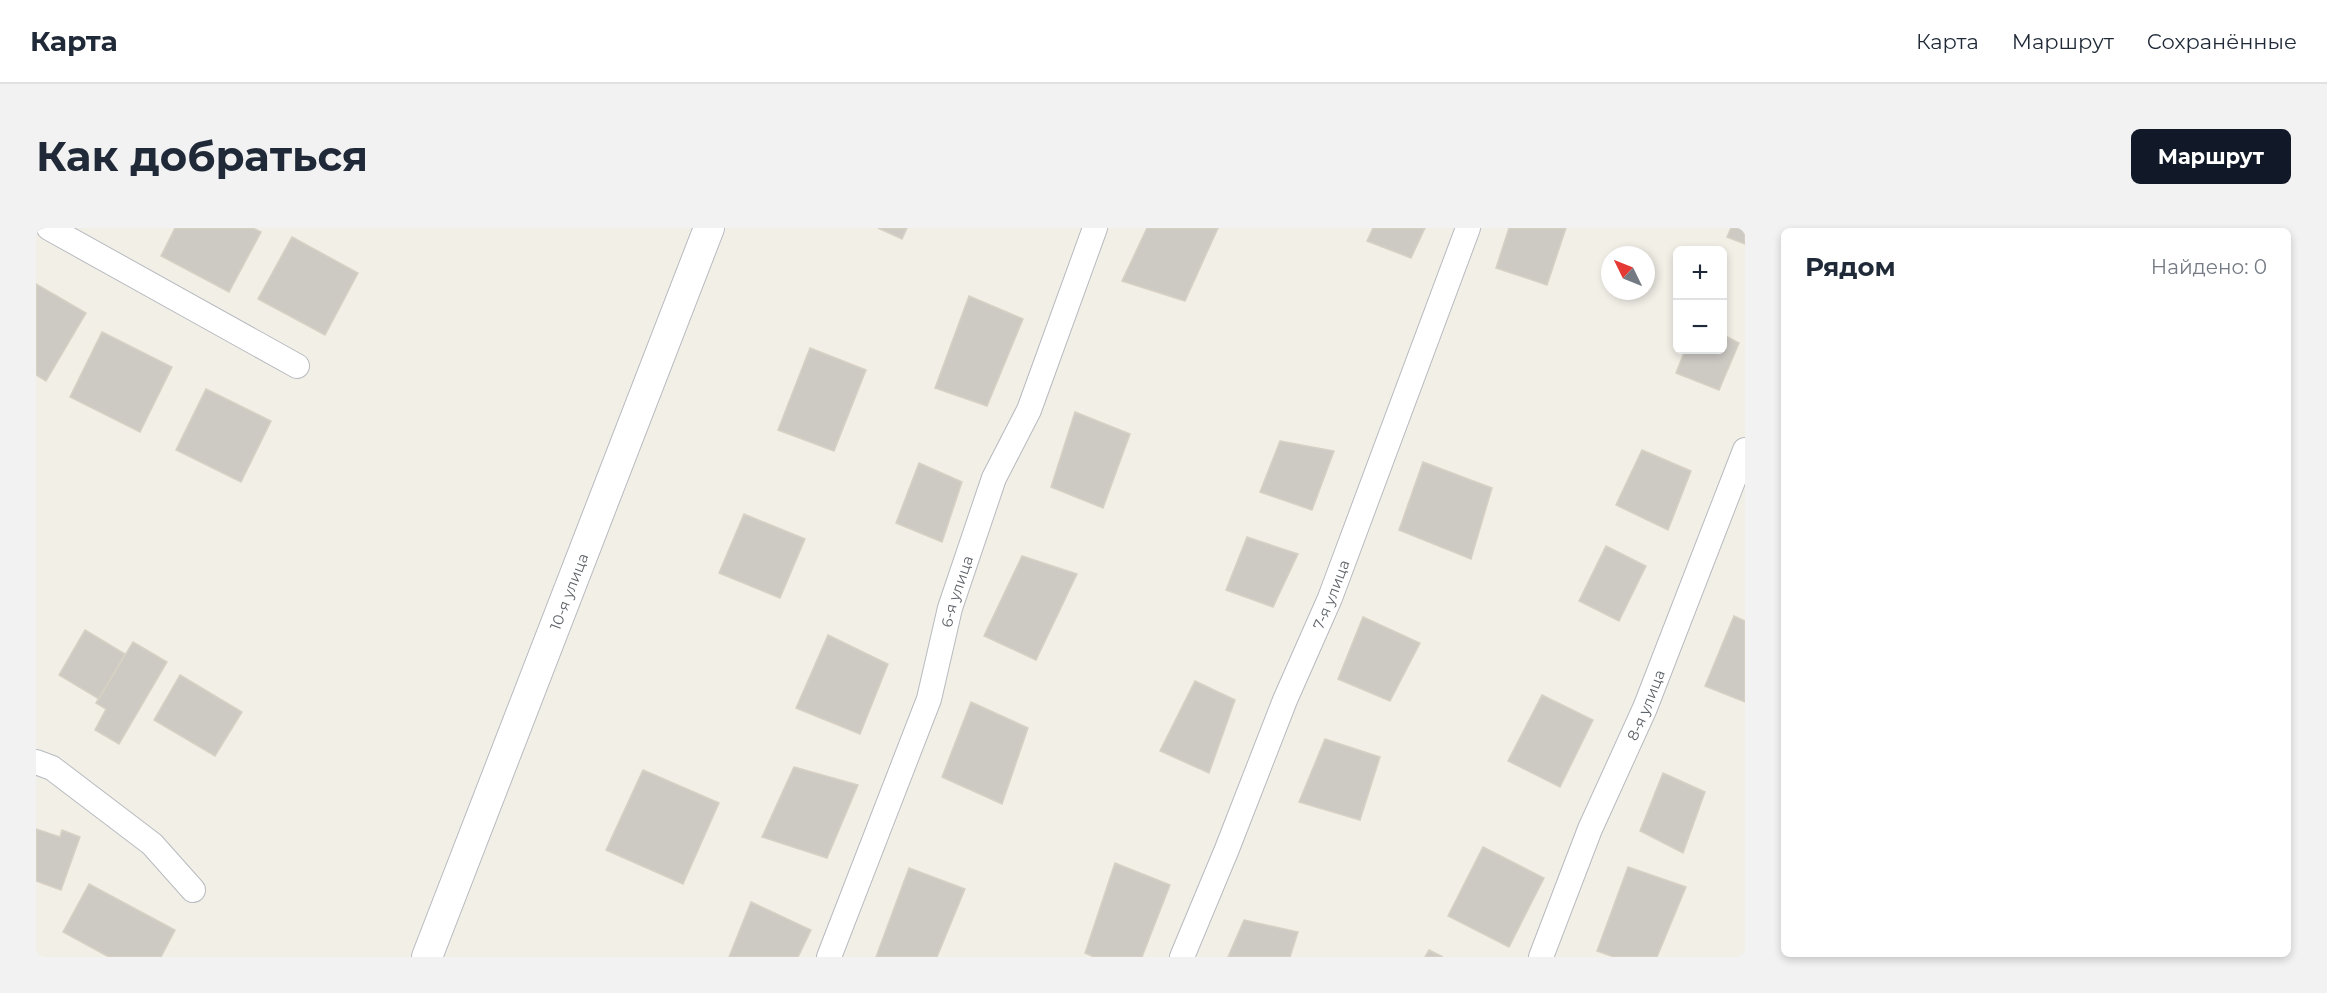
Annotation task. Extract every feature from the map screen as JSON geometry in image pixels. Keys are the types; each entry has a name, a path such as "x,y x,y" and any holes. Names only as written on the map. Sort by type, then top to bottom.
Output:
{"street":[{"path":"49,228 297,366"},
{"name":"10-я улица","path":"427,957 709,228"},
{"name":"6-я улица","path":"829,957 929,699 950,608 994,477 1029,410 1095,228"},
{"name":"7-я улица","path":"1182,957 1285,700 1330,598 1468,228"},
{"name":"8-я улица","path":"1541,957 1590,829 1645,708 1745,450"},
{"path":"36,762 61,775 152,844 193,890"}],"building":[{"path":"175,228 253,228 261,232 229,292 161,256"},
{"path":"878,228 907,228 902,239"},
{"path":"1147,228 1218,228 1185,301 1122,281"},
{"path":"1373,228 1425,228 1411,258 1367,241"},
{"path":"1509,228 1566,228 1547,285 1496,268"},
{"path":"1731,228 1745,228 1745,244 1727,237"},
{"path":"292,237 358,273 325,335 258,299"},
{"path":"36,284 86,313 46,381 36,375"},
{"path":"969,296 1023,319 987,406 935,388"},
{"path":"102,332 172,367 140,432 70,397"},
{"path":"1727,337 1739,343 1719,390 1676,373 1683,354 1727,354"},
{"path":"810,348 866,370 834,451 778,430"},
{"path":"206,389 271,421 241,482 176,450"},
{"path":"1075,412 1130,434 1103,508 1051,487"},
{"path":"1280,441 1334,451 1312,510 1260,492"},
{"path":"1642,450 1691,471 1668,530 1616,505"},
{"path":"1423,462 1492,488 1471,559 1399,530"},
{"path":"919,463 962,482 942,542 896,523"},
{"path":"744,514 805,539 780,598 719,573"},
{"path":"1247,537 1298,554 1273,607 1226,590"},
{"path":"1606,546 1646,566 1619,621 1579,601"},
{"path":"1022,556 1077,574 1036,660 984,636"},
{"path":"1734,616 1745,621 1745,702 1705,686"},
{"path":"1363,617 1420,643 1390,701 1338,679"},
{"path":"85,630 125,654 99,699 59,675"},
{"path":"828,635 888,664 860,734 796,708"},
{"path":"133,642 167,662 119,744 95,730 106,709 96,703"},
{"path":"180,675 242,712 215,756 154,720"},
{"path":"1195,681 1235,700 1209,773 1160,751"},
{"path":"1542,695 1593,720 1560,787 1508,761"},
{"path":"971,702 1028,728 1002,804 942,777"},
{"path":"1325,739 1380,757 1360,820 1299,802"},
{"path":"794,767 858,785 827,858 762,837"},
{"path":"643,770 719,803 683,884 606,850"},
{"path":"1663,773 1705,792 1683,853 1640,831"},
{"path":"36,829 60,837 62,830 80,837 61,890 36,881"},
{"path":"1483,847 1544,878 1509,947 1448,916"},
{"path":"1115,863 1170,885 1142,957 1094,957 1085,953"},
{"path":"1628,867 1686,887 1657,957 1614,957 1597,951"},
{"path":"909,868 965,889 937,957 876,957"},
{"path":"89,884 175,930 161,957 109,957 63,932"},
{"path":"751,902 811,930 798,957 729,957"},
{"path":"1244,920 1298,932 1290,957 1228,957"},
{"path":"1429,950 1443,957 1425,957"}]}
